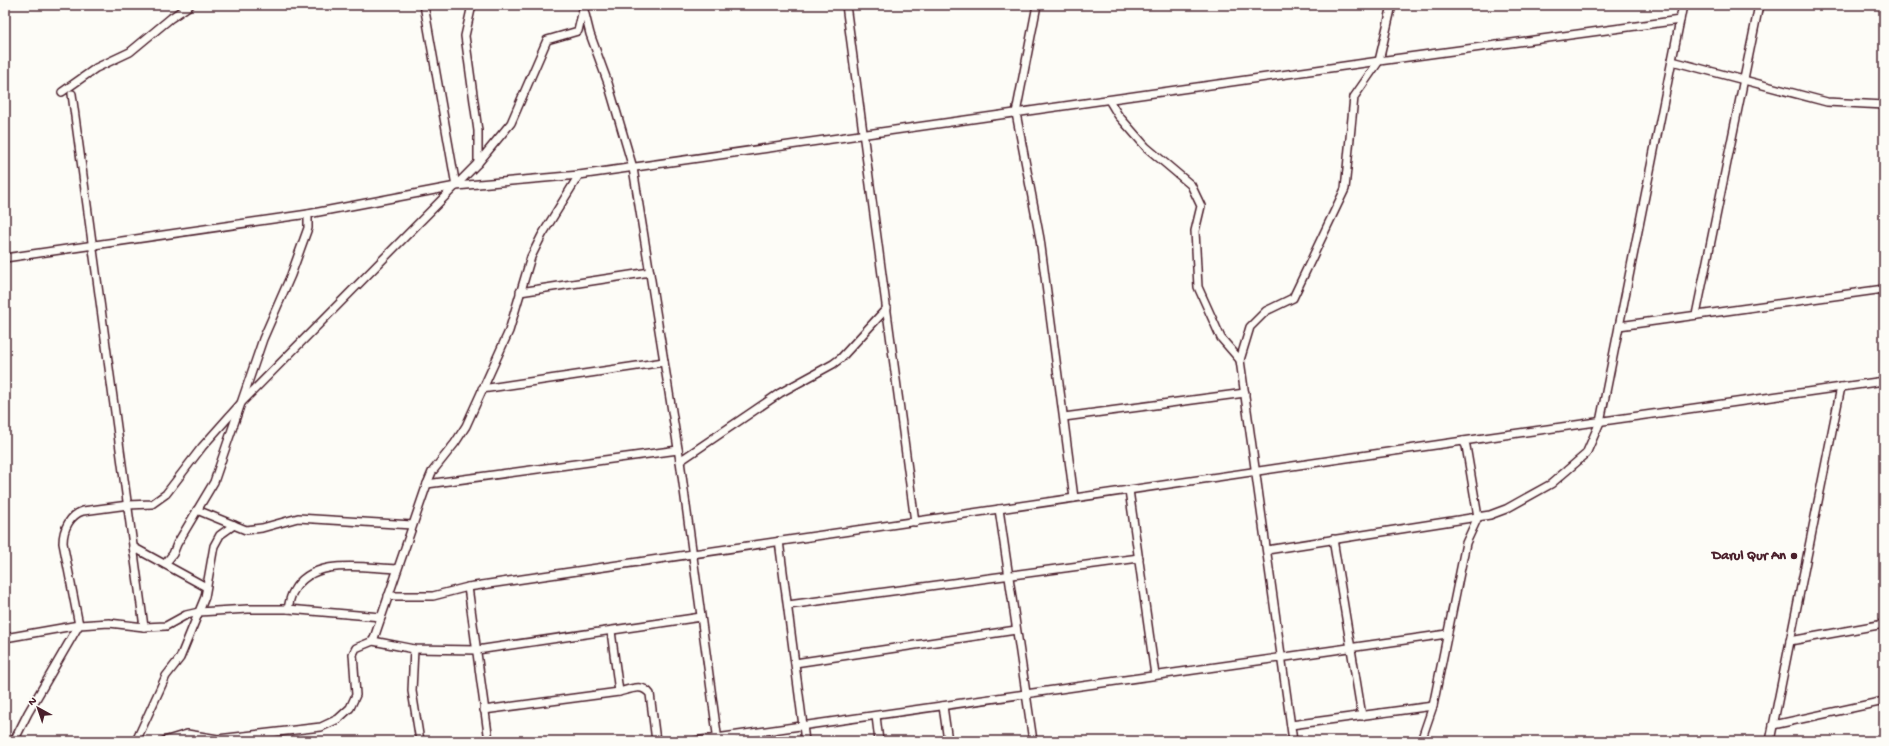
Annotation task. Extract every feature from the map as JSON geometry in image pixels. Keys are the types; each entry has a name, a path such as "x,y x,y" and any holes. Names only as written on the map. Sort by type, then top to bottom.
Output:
{"street":[{"path":"62,92 101,66 130,52 171,18 190,5"},
{"path":"424,5 456,186"},
{"path":"472,5 465,36 478,131 478,163"},
{"path":"14,741 28,713 79,625 63,543 63,536 71,519 78,513 128,505 152,504 166,494 202,447 242,402 478,163 511,123 547,40 578,31 583,5"},
{"path":"583,5 590,34 608,83 633,168 680,461 717,740"},
{"path":"846,5 914,522"},
{"path":"1037,5 1016,113 1040,239 1074,498"},
{"path":"1293,741 1240,360 1250,327 1266,311 1292,298 1345,189 1354,97 1379,61 1392,5"},
{"path":"1267,550 1478,517 1506,509 1551,484 1586,454 1600,422 1683,5"},
{"path":"1696,316 1759,5"},
{"path":"5,258 308,214 456,186 579,175 633,168 1379,61 1680,20"},
{"path":"1672,61 1827,102 1884,105"},
{"path":"72,94 144,627"},
{"path":"1109,100 1118,115 1146,147 1191,185 1201,206 1195,231 1198,287 1220,338 1240,360"},
{"path":"373,641 412,525 432,472 455,443 466,426 509,332 529,262 539,241 579,175"},
{"path":"164,564 173,554 214,482 262,339 290,275 308,228 308,214"},
{"path":"520,292 650,272"},
{"path":"1619,326 1884,289"},
{"path":"680,461 785,389 833,364 841,358 887,308"},
{"path":"482,389 664,362"},
{"path":"388,596 433,596 468,587 1463,441 1884,381"},
{"path":"1770,741 1841,387"},
{"path":"1064,417 1245,393"},
{"path":"1420,741 1433,706 1466,543 1478,517 1466,446 1463,441"},
{"path":"427,484 678,450"},
{"path":"1129,490 1155,675"},
{"path":"999,509 1033,741"},
{"path":"197,510 246,530 254,530 298,518 412,525"},
{"path":"136,741 166,676 180,658 205,597 214,546 220,535 234,525"},
{"path":"1333,539 1362,716"},
{"path":"779,541 805,741"},
{"path":"134,547 206,587"},
{"path":"788,605 1139,558"},
{"path":"288,609 292,592 298,585 319,571 336,566 397,569"},
{"path":"468,587 489,741"},
{"path":"5,638 79,625 110,623 144,627 166,626 186,615 199,612 248,609 288,609 381,617"},
{"path":"164,741 187,734 204,739 244,738 321,726 338,719 350,708 356,695 353,654 356,648 373,641 414,649 477,650 701,617"},
{"path":"1790,641 1884,624"},
{"path":"795,663 1016,630"},
{"path":"611,631 619,692"},
{"path":"695,741 717,740 1026,692 1447,634"},
{"path":"414,649 412,691 420,741"},
{"path":"484,710 619,692 640,687 647,689 650,694 656,741"},
{"path":"1773,725 1884,701"},
{"path":"943,706 948,741"},
{"path":"1291,725 1433,706"},
{"path":"876,716 879,741"}],"place":[{"name":"Darul Qur An","path":"1794,556"}]}
